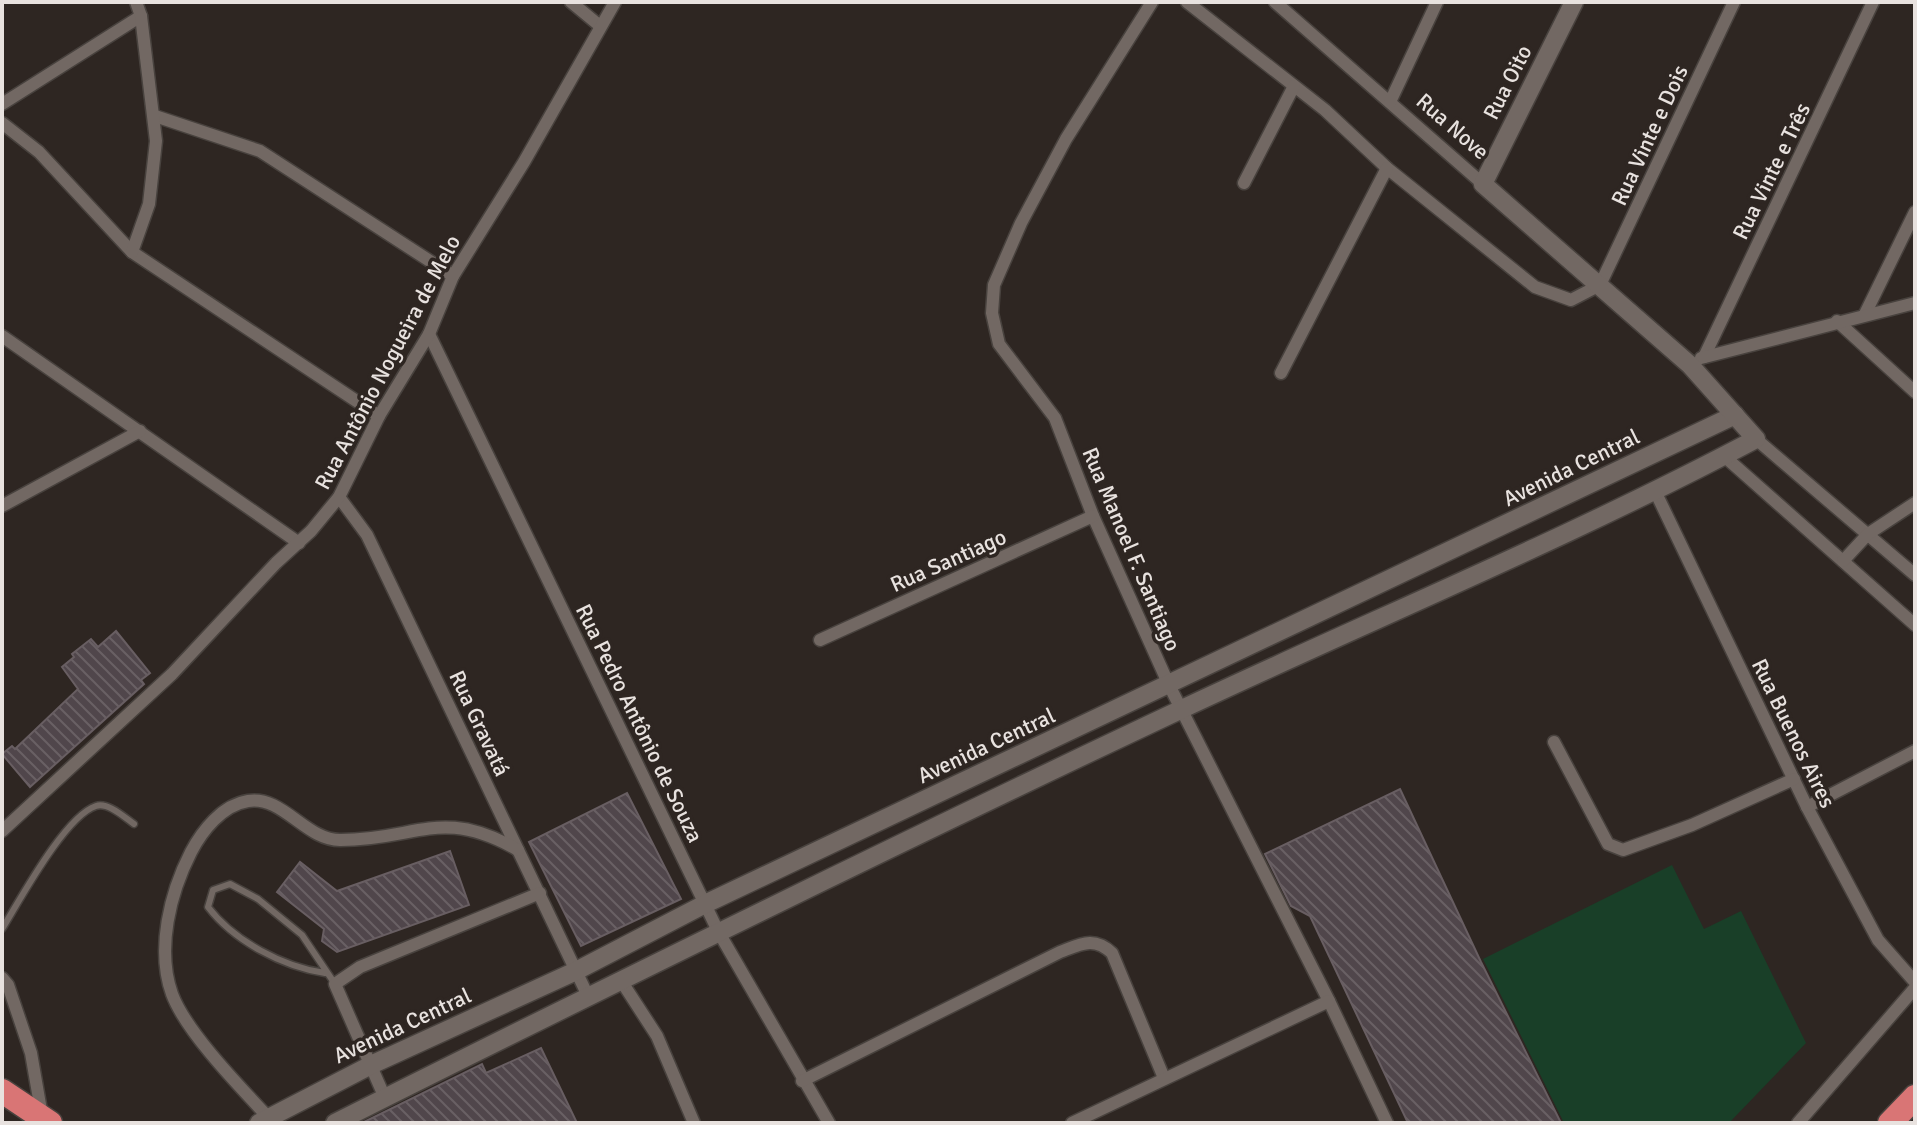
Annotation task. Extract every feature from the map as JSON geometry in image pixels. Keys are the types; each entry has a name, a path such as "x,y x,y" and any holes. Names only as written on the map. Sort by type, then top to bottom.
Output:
{"highway":[{"path":"2,1091 46,1121"},
{"path":"1890,1123 1915,1097"}],"street":[{"path":"132,252 149,204 155,116 141,16 136,2"},
{"path":"571,2 600,26"},
{"name":"Rua Antônio Nogueira de Melo","path":"2,831 172,674 299,543 339,497 379,416 429,334 453,276 524,162 615,2"},
{"name":"Rua Manoel F. Santiago","path":"1152,2 1066,139 1021,223 994,285 992,313 999,344 1055,418 1093,516 1169,685 1329,1001 1387,1123"},
{"path":"1187,2 1325,110 1387,168 1535,287 1571,300 1600,285"},
{"name":"Rua Nove","path":"1275,2 1600,285 1697,361 1756,439"},
{"path":"1292,16 1299,2"},
{"path":"1390,102 1437,2"},
{"name":"Rua Oito","path":"1483,184 1574,2"},
{"name":"Rua Vinte e Dois","path":"1600,285 1734,2"},
{"name":"Rua Vinte e Três","path":"1697,361 1873,2"},
{"path":"2,104 141,16"},
{"path":"1244,183 1294,86"},
{"path":"155,116 260,151 453,276"},
{"path":"2,123 39,152 132,252 379,416"},
{"path":"1281,373 1387,168"},
{"path":"1865,314 1915,212"},
{"path":"1697,361 1837,321 1915,303"},
{"path":"1837,321 1915,392"},
{"name":"Rua Pedro Antônio de Souza","path":"429,334 718,931 829,1123"},
{"path":"2,336 299,543"},
{"name":"Avenida Central","path":"264,1121 373,1064 576,971 705,904 1735,415"},
{"path":"2,506 140,431"},
{"path":"335,1123 718,931 1182,709 1655,491 1756,439 1915,575"},
{"path":"1724,456 1915,625"},
{"name":"Rua Buenos Aires","path":"1655,491 1807,807 1878,940 1915,985"},
{"name":"Rua Gravatá","path":"339,497 367,535 588,996"},
{"path":"1843,561 1868,534 1915,503"},
{"name":"Rua Santiago","path":"820,640 1093,516"},
{"path":"1554,742 1608,844 1623,850 1679,830 1794,779"},
{"path":"1807,807 1915,751"},
{"path":"264,1121 182,1015 171,993 167,952 171,905 180,874 197,842 215,819 249,801 266,803 315,834 333,841 358,840 443,825 491,834 518,850"},
{"path":"385,1098 373,1064 335,984 360,967 540,893"},
{"path":"802,1081 1060,952 1089,941 1102,944 1112,953 1164,1078"},
{"path":"2,978 8,985 31,1053 46,1121"},
{"path":"620,979 657,1036 694,1123"},
{"path":"1798,1123 1915,985"},
{"path":"1072,1123 1329,1001"}],"lane":[{"path":"2,929 43,862 85,813 97,805 107,806 134,824"},
{"path":"325,973 296,967 226,926 208,907 213,890 230,884 258,899 302,935 335,984"}],"green space":[{"path":"1672,865 1704,929 1741,911 1806,1043 1729,1123 1564,1123 1483,959"}],"building":[{"path":"116,631 150,673 141,680 144,684 30,787 2,754 12,746 15,749 78,689 62,667 74,657 72,654 91,639 98,647"},
{"path":"1400,789 1561,1123 1408,1123 1310,916 1291,906 1265,854"},
{"path":"627,793 681,899 581,946 529,842"},
{"path":"450,851 469,905 337,952 322,941 324,929 277,892 300,862 337,891"},
{"path":"541,1048 577,1123 362,1123 482,1064 486,1073"}]}
